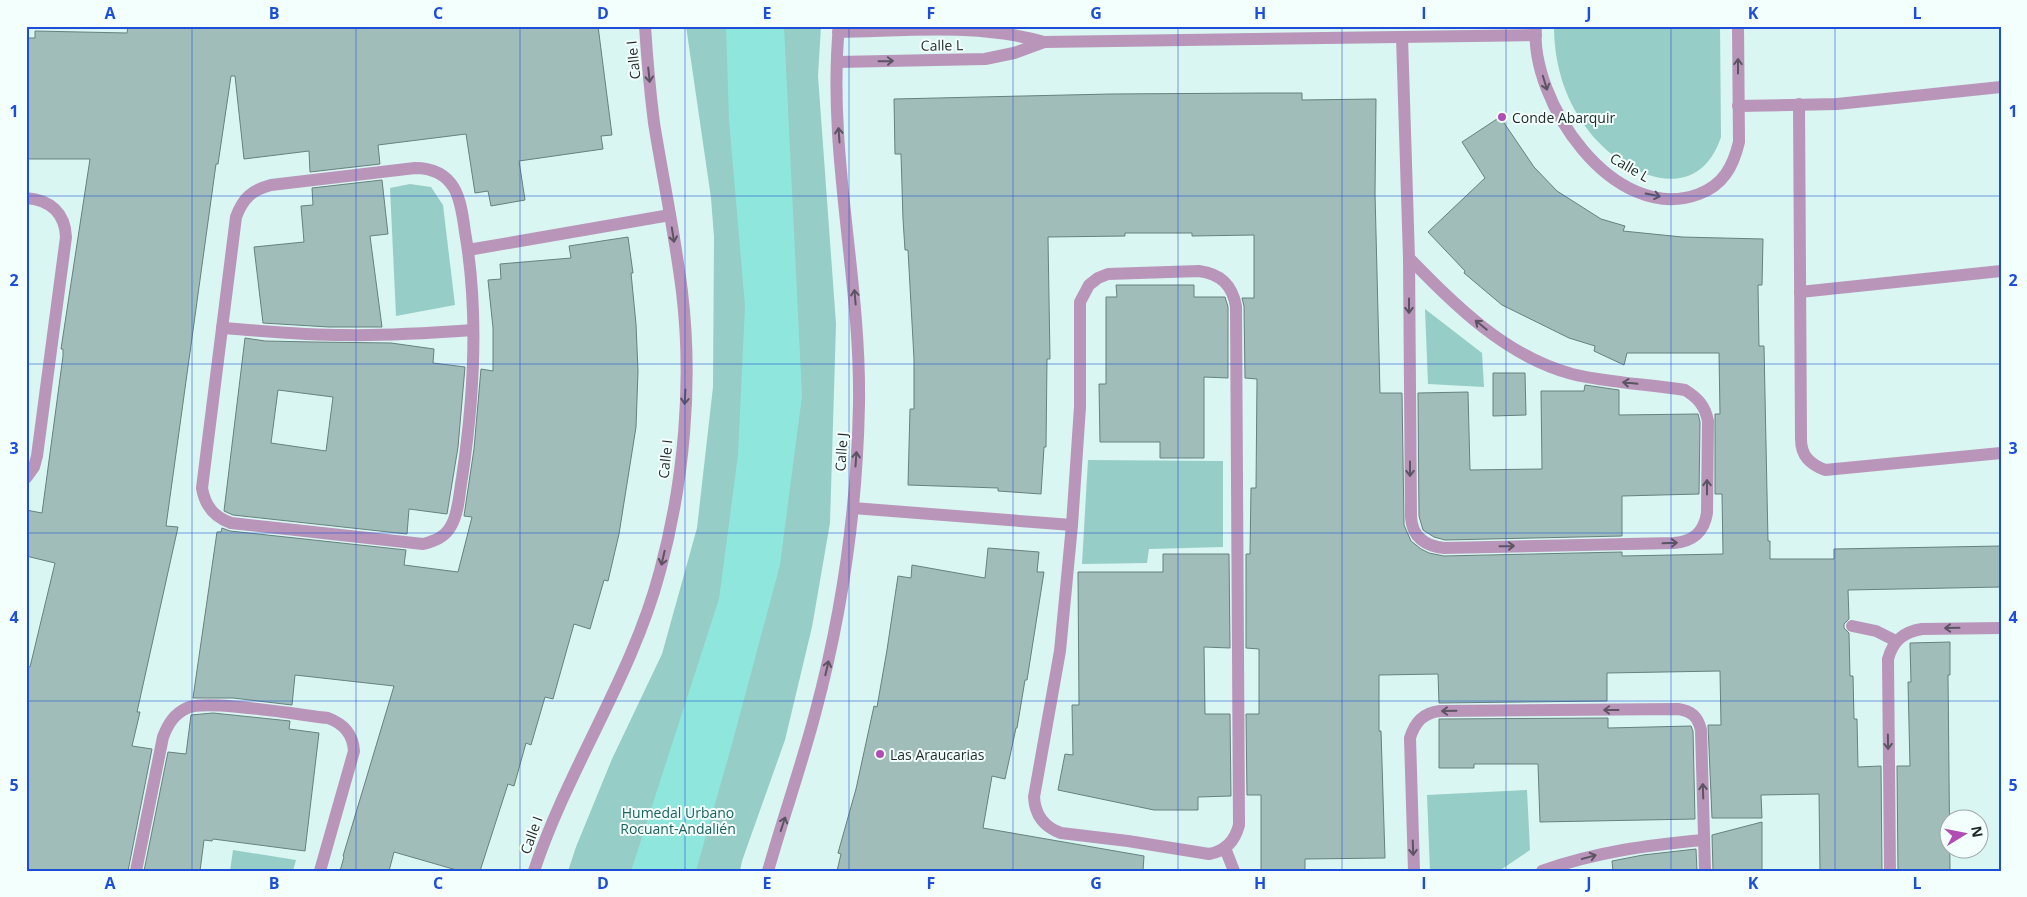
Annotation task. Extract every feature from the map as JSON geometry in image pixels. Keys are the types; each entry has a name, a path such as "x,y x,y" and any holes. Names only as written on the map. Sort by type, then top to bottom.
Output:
{"street":[{"name":"Calle I","path":"534,871 563,794 626,665 645,619 660,572 671,526 680,459 686,381 682,293 654,122 645,26"},
{"name":"Calle L","path":"838,29 978,30 1017,34 1044,42 1402,37 1536,31 1540,66 1549,95 1573,139 1589,158 1607,174 1650,196 1670,198 1691,197 1707,191 1721,181 1735,157 1738,142 1738,26"},
{"name":"Calle J","path":"768,871 800,770 828,664 845,570 852,508 859,404 859,352 840,147 837,62 838,29"},
{"path":"1402,37 1409,258 1411,525 1419,539 1435,547 1453,548 1674,543 1692,539 1699,534 1705,524 1708,513 1708,421 1706,412 1696,397 1685,390 1598,379 1544,364 1516,350 1489,332 1461,309 1409,258"},
{"name":"Calle L","path":"837,62 985,59 1014,53 1044,42"},
{"path":"1738,106 1868,101 2001,87"},
{"path":"1799,104 1801,448 1811,463 1825,470 2001,453"},
{"path":"415,168 434,170 449,181 454,189 464,223 468,250 473,330 468,442 454,519 444,535 434,542 423,544 231,523 222,520 214,514 207,506 202,488 236,217 248,195 259,188 271,185 415,168"},
{"path":"26,198 47,202 56,209 66,227 66,238 37,456 34,467 26,478"},
{"path":"468,250 670,216"},
{"path":"1199,271 1218,276 1225,282 1231,289 1236,306 1239,825 1237,834 1226,848 1218,853 1200,854 1128,840 1061,833 1044,824 1035,807 1034,797 1060,651 1072,525 1080,407 1079,312 1083,293 1089,285 1098,278 1108,274 1199,271"},
{"path":"1800,292 2001,271"},
{"path":"222,328 282,333 343,335 473,330"},
{"path":"852,508 1072,525"},
{"path":"1852,626 1876,631 1896,641"},
{"path":"1890,871 1888,658 1896,641 1903,635 1922,629 2001,628"},
{"path":"136,871 163,737 168,724 188,707 213,705 328,718 345,727 350,734 354,752 320,871"},
{"path":"1414,871 1410,738 1413,727 1426,714 1440,711 1686,710 1694,714 1699,722 1700,730 1705,871"},
{"path":"1542,871 1600,854 1635,847 1704,840"},
{"path":"1226,848 1234,871"}],"green space":[{"name":"Humedal Urbano Rocuant-Andalién","path":"686,26 821,26 818,76 836,324 830,523 812,627 785,740 740,871 568,871 612,759 662,654 697,528 713,387 714,237 711,198"},
{"path":"1554,26 1720,26 1721,137 1709,160 1694,173 1675,179 1656,177 1616,158 1599,143 1585,126 1571,103 1558,66"},
{"path":"410,184 431,187 443,205 455,305 396,316 390,188"},
{"path":"1425,309 1482,353 1484,387 1428,384"},
{"path":"1088,460 1223,461 1223,547 1149,549 1147,563 1082,564"},
{"path":"1527,790 1530,850 1499,871 1430,871 1427,795"},
{"path":"233,850 296,860 293,871 230,871"}],"shaded area":[{"name":"Humedal Urbano Rocuant-Andalién","path":"726,26 784,26 802,396 780,565 696,871 631,871 719,599 738,455 745,306 729,120"}],"building":[{"path":"128,26 598,26 612,135 601,136 603,149 519,161 525,200 491,206 488,191 475,193 466,134 378,145 380,164 310,172 309,151 244,159 235,76 231,76 218,164 216,164 166,526 178,527 137,712 140,712 132,746 152,749 128,871 26,871 26,666 30,667 55,563 26,556 26,510 42,513 63,356 63,349 61,349 90,159 26,159 26,38 35,38 35,31 127,33"},
{"path":"1302,93 1302,100 1376,99 1375,193 1380,393 1402,393 1404,525 1411,541 1421,549 1444,556 1622,552 1622,556 1723,554 1722,494 1715,494 1715,414 1720,414 1719,353 1627,353 1624,365 1594,351 1595,346 1569,338 1502,305 1464,273 1465,271 1428,232 1485,178 1462,142 1500,117 1534,167 1557,191 1601,219 1625,226 1623,231 1682,237 1763,239 1762,285 1758,285 1759,346 1764,346 1770,559 1834,559 1834,549 2001,546 2001,587 1848,590 1849,619 1844,624 1844,628 1849,633 1854,719 1857,719 1858,767 1881,766 1882,871 1820,871 1819,794 1761,795 1762,818 1712,818 1708,725 1721,725 1720,671 1607,673 1607,701 1439,703 1438,674 1379,675 1379,731 1381,731 1385,858 1305,859 1305,871 1261,871 1261,795 1247,795 1246,714 1259,714 1259,649 1246,648 1246,554 1250,554 1251,488 1256,488 1257,379 1245,378 1244,306 1242,298 1254,298 1254,235 1192,236 1192,233 1125,233 1125,236 1048,237 1050,359 1047,359 1046,447 1044,447 1041,494 998,491 998,488 908,485 910,409 914,409 914,359 908,250 905,250 903,219 901,154 895,154 894,99 1110,94"},
{"path":"382,180 388,234 370,236 382,327 329,327 263,323 254,247 304,242 301,206 313,205 312,188"},
{"path":"628,237 633,273 631,273 638,371 636,427 619,534 608,581 604,580 590,629 574,624 553,699 545,697 531,745 526,743 514,786 508,784 480,871 460,871 394,852 389,871 340,871 394,686 295,675 292,705 233,698 193,698 217,532 221,532 222,528 230,531 406,550 404,565 458,572 472,517 464,516 474,449 481,369 493,371 493,328 488,280 501,279 500,264 571,258 569,246"},
{"path":"1116,285 1194,285 1194,297 1225,297 1228,307 1228,378 1204,377 1204,458 1160,458 1160,442 1100,442 1099,384 1106,384 1106,297 1117,297"},
{"path":"245,338 265,341 391,343 434,349 433,363 465,367 458,447 447,514 409,509 407,534 233,515 224,511","holes":["278,390 333,397 326,451 271,443"]},
{"path":"1493,373 1525,373 1526,415 1493,416"},
{"path":"1585,385 1619,390 1619,415 1698,414 1700,422 1699,494 1622,496 1622,536 1445,540 1434,537 1423,530 1419,516 1418,393 1468,392 1470,470 1542,469 1541,391 1584,391"},
{"path":"988,548 1039,552 1037,572 1044,572 1027,680 1025,680 1017,728 1005,779 992,776 983,828 1144,856 1143,871 837,871 841,854 838,853 856,789 874,706 877,707 898,576 911,578 912,565 985,578"},
{"path":"1163,554 1229,554 1230,648 1204,647 1205,714 1230,714 1231,796 1198,797 1198,810 1154,810 1058,790 1065,754 1073,755 1072,705 1079,705 1078,572 1163,572"},
{"path":"1950,642 1950,675 1948,675 1949,810 1940,810 1940,860 1950,860 1950,871 1898,871 1897,766 1910,766 1908,682 1911,682 1910,643"},
{"path":"213,713 290,721 289,729 319,733 305,851 213,839 212,841 204,840 200,871 144,871 168,752 186,754 191,715"},
{"path":"1608,718 1608,728 1691,726 1693,731 1695,819 1540,822 1538,764 1474,764 1474,768 1439,768 1439,719"},
{"path":"1762,822 1762,871 1713,871 1712,835"},
{"path":"1696,849 1697,871 1613,871 1612,861 1643,855"}],"place":[{"name":"Conde Abarquir","path":"1502,117"},
{"name":"Las Araucarias","path":"880,754"}]}
